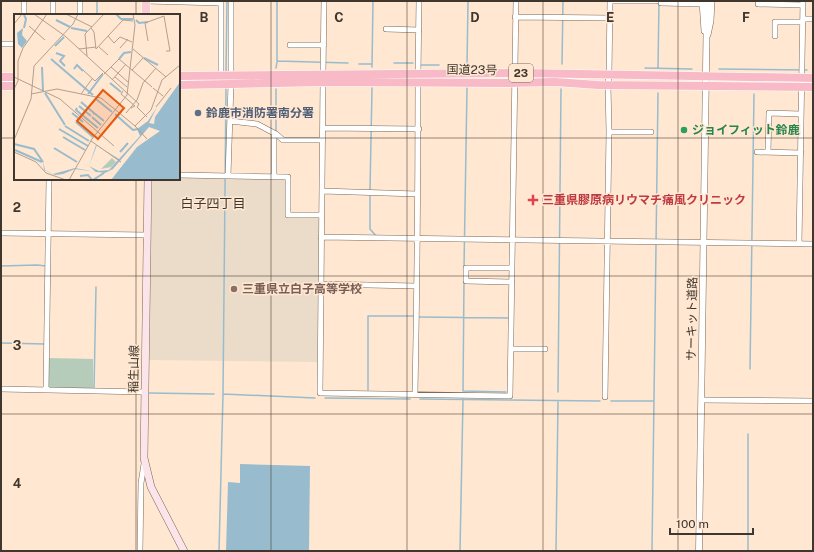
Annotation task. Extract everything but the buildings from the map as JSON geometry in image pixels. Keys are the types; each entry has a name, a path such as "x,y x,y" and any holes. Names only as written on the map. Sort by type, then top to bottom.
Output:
{"highway":[{"name":"国道23号","path":"180,85 227,80 323,78 609,75 706,77 803,75 813,78"},
{"name":"国道23号","path":"180,76 227,80"},
{"path":"1,77 14,77"},
{"name":"国道23号","path":"515,77 555,82 608,85 813,88"},
{"path":"1,86 14,86"}],"main road":[{"path":"146,1 146,14"},
{"name":"稲生山線","path":"148,180 145,459 152,487 184,551"}],"street":[{"path":"24,1 24,14"},
{"path":"53,1 53,14"},
{"path":"80,1 80,14"},
{"path":"146,1 221,2 230,120 228,176"},
{"path":"227,80 232,1"},
{"path":"324,1 320,393 510,396 516,1"},
{"path":"414,394 420,1"},
{"path":"605,397 610,1 703,2"},
{"path":"706,44 712,21 712,1"},
{"name":"サーキット道路","path":"700,551 706,87 706,44 703,2"},
{"path":"758,4 803,3 799,244"},
{"path":"516,17 610,18"},
{"path":"775,36 775,22 803,21 813,19"},
{"path":"386,29 419,30"},
{"path":"1,44 14,44"},
{"path":"290,44 324,45"},
{"path":"768,152 769,113 800,114"},
{"path":"230,120 257,124 274,133 283,140 323,140"},
{"path":"323,128 419,129"},
{"path":"609,132 651,132"},
{"path":"274,133 274,176"},
{"path":"757,152 801,153"},
{"path":"180,175 288,177 288,215 321,215"},
{"path":"46,390 49,180"},
{"path":"322,191 417,194"},
{"path":"1,233 147,235"},
{"path":"321,237 813,244"},
{"path":"512,268 466,268 466,281 512,282"},
{"path":"321,284 416,286"},
{"path":"511,349 545,349"},
{"path":"1,389 145,392"},
{"path":"702,400 813,401"},
{"path":"140,551 141,483 145,459"}],"shaded area":[{"name":"三重県立白子高等学校","path":"180,177 284,178 286,181 286,216 318,217 319,219 317,362 149,360 152,180 180,180"}],"green space":[{"path":"48,358 93,359 93,390 48,389"}],"water":[{"path":"240,464 310,466 309,551 226,551 228,482 240,483"}],"waterway":[{"path":"97,1 97,14"},
{"path":"226,73 227,1"},
{"path":"277,1 277,61 348,63"},
{"path":"372,67 373,1"},
{"path":"467,65 468,1"},
{"path":"562,64 563,1"},
{"path":"658,68 659,1"},
{"path":"276,68 277,62"},
{"path":"394,63 413,63"},
{"path":"359,64 372,64"},
{"path":"421,65 439,65"},
{"path":"645,68 692,69"},
{"path":"719,69 807,70"},
{"path":"219,551 223,394 226,87"},
{"path":"370,190 372,88"},
{"path":"464,268 467,88"},
{"path":"276,89 276,132"},
{"path":"558,392 561,89"},
{"path":"652,551 658,93"},
{"path":"750,369 754,94"},
{"path":"276,116 297,116"},
{"path":"370,196 370,229 377,237"},
{"path":"1,266 46,266"},
{"path":"464,280 463,391 506,392"},
{"path":"94,389 96,287"},
{"path":"368,390 368,316 414,316"},
{"path":"418,317 509,318"},
{"path":"1,343 45,344"},
{"path":"148,393 214,394"},
{"path":"223,394 315,398"},
{"path":"325,398 410,399"},
{"path":"420,399 600,401"},
{"path":"460,551 463,399"},
{"path":"556,551 558,401"},
{"path":"611,401 653,401"},
{"path":"748,434 748,551"}],"place":[{"name":"鈴鹿市消防署南分署","path":"198,113"},
{"name":"ジョイフィット鈴鹿","path":"684,130"},
{"name":"三重県膠原病リウマチ痛風クリニック","path":"533,200"},
{"name":"三重県立白子高等学校","path":"234,289"}],"district":[{"name":"白子四丁目","path":"213,203"}]}
